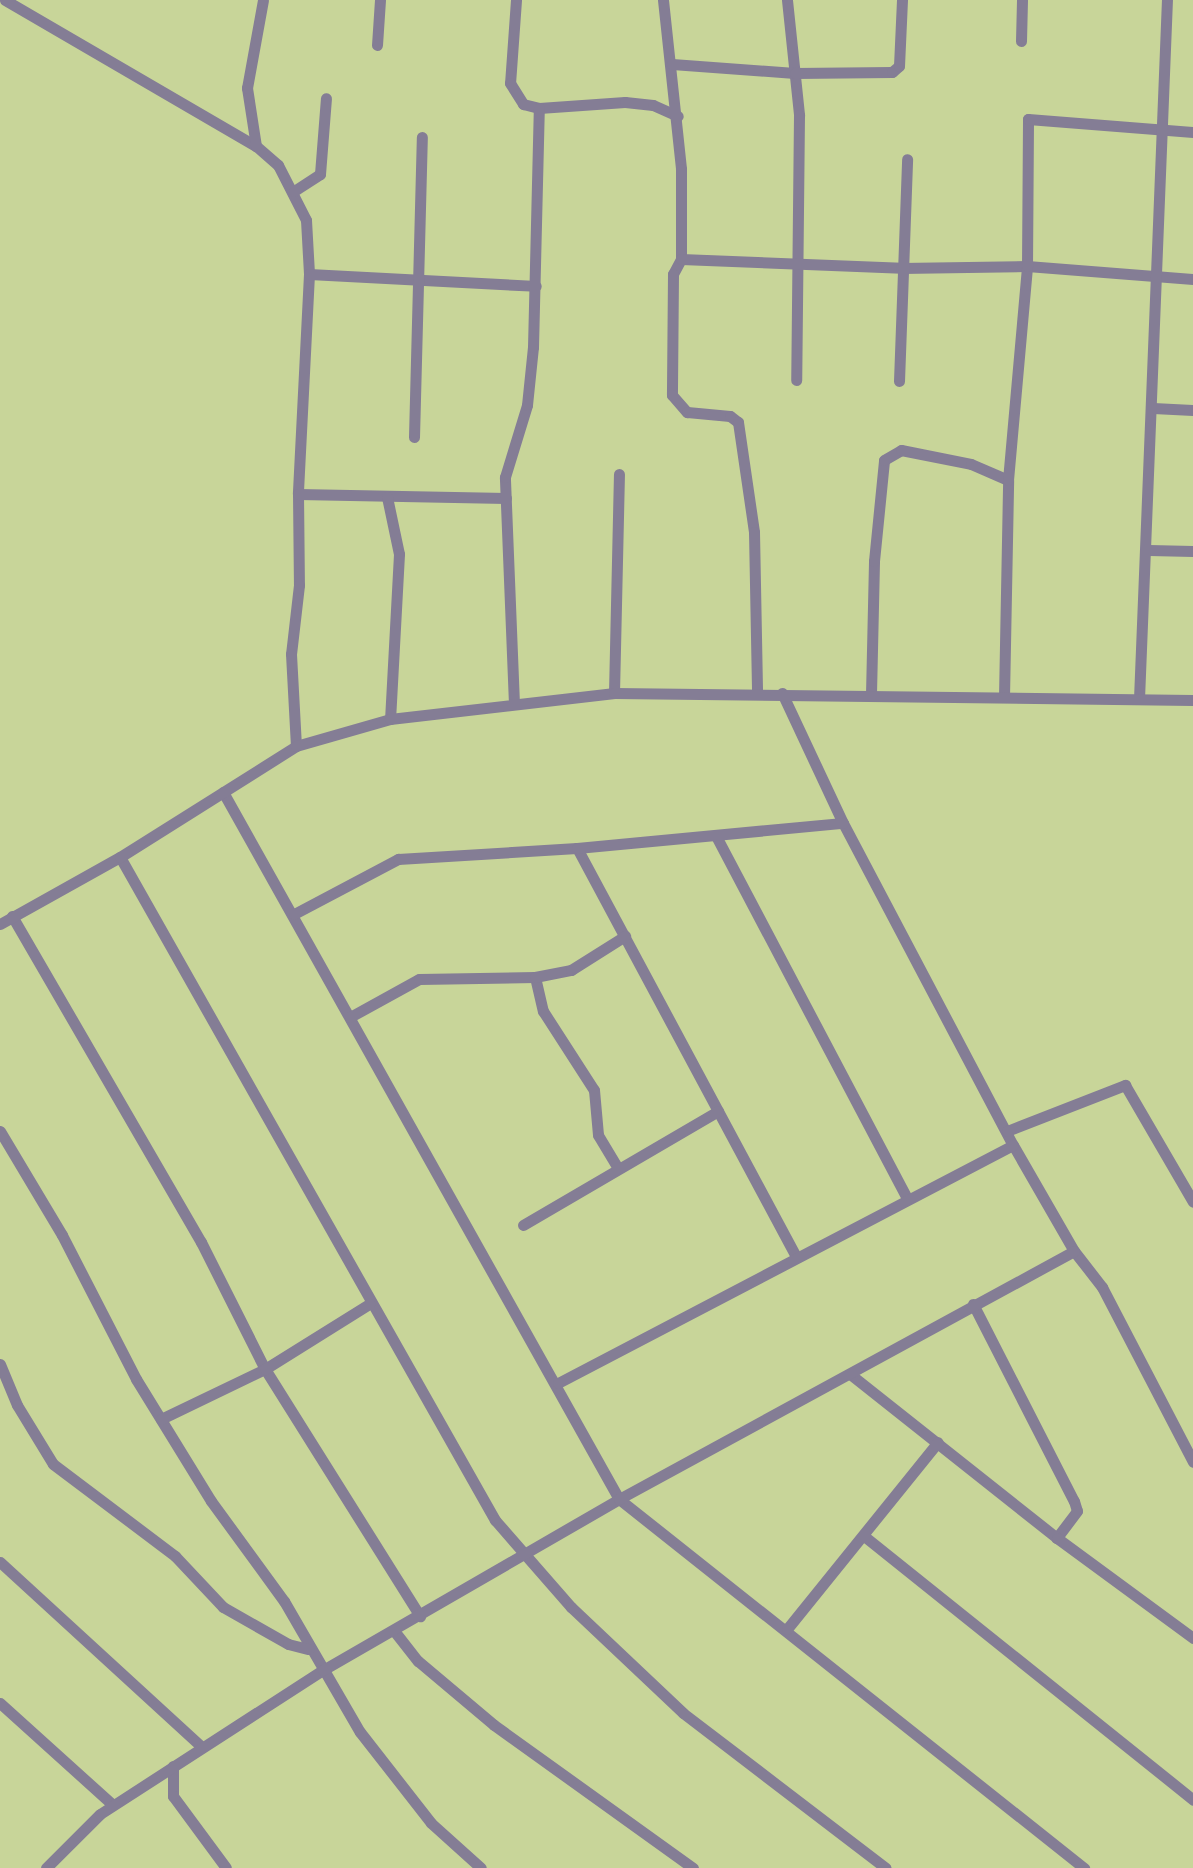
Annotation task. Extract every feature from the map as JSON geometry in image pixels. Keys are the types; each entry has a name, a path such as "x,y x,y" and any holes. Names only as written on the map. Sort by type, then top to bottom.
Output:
{"street":[{"path":"5,0 256,146 278,165 294,191 306,220 309,274 298,494 299,585 291,654 296,746"},
{"path":"256,146 247,88 263,0"},
{"path":"377,45 380,0"},
{"path":"516,0 510,83 523,104 539,108 625,102 653,105 678,116"},
{"path":"663,0 678,116 681,259 673,274 672,395 687,412 730,416 738,422 754,532 757,693"},
{"path":"787,0 795,73 796,380"},
{"path":"672,64 795,73 892,72 899,66 902,0"},
{"path":"1021,41 1022,0"},
{"path":"1139,699 1149,550 1167,0"},
{"path":"294,191 320,174 326,98"},
{"path":"514,704 506,498 508,457 527,405 536,286 539,108"},
{"path":"1004,697 1008,480 1027,266 1028,119 1161,132 1193,132"},
{"path":"414,437 422,137"},
{"path":"899,381 907,159"},
{"path":"681,259 901,268 1027,266 1193,279"},
{"path":"309,274 536,286"},
{"path":"1153,408 1193,410"},
{"path":"871,694 874,561 884,460 901,450 971,464 1008,480"},
{"path":"614,693 619,474"},
{"path":"298,494 506,498"},
{"path":"387,497 399,554 390,719"},
{"path":"1149,550 1193,551"},
{"path":"0,924 120,857 296,746 390,719 614,693 1193,700"},
{"path":"782,693 843,823 1013,1145 1074,1251 1102,1287 1193,1462"},
{"path":"223,792 558,1383 619,1499 787,1629 1084,1868"},
{"path":"294,914 398,859 577,848 843,823"},
{"path":"716,836 906,1197"},
{"path":"577,848 796,1256"},
{"path":"120,857 457,1458 523,1555 683,1713 886,1868"},
{"path":"12,916 214,1265 265,1369 420,1616"},
{"path":"350,1017 419,979 535,977 571,970 625,936"},
{"path":"535,977 543,1011 594,1090 598,1135 617,1167"},
{"path":"1007,1131 1125,1085 1193,1202"},
{"path":"523,1225 617,1167 718,1111"},
{"path":"0,1131 161,1419 211,1501 284,1601 308,1649 393,1779 481,1868"},
{"path":"558,1383 906,1197 1013,1145"},
{"path":"46,1868 113,1805 323,1670 395,1632 619,1499 1074,1251"},
{"path":"161,1419 265,1369 369,1304"},
{"path":"973,1304 1074,1501 1077,1511 1057,1538"},
{"path":"0,1364 17,1405 53,1464 175,1556 223,1607 288,1644 308,1649"},
{"path":"850,1374 1057,1538 1193,1638"},
{"path":"787,1629 938,1442"},
{"path":"864,1536 1193,1800"},
{"path":"0,1562 201,1746"},
{"path":"395,1632 418,1661 494,1725 693,1868"},
{"path":"0,1703 113,1805"},
{"path":"173,1766 173,1796 226,1868"}]}
